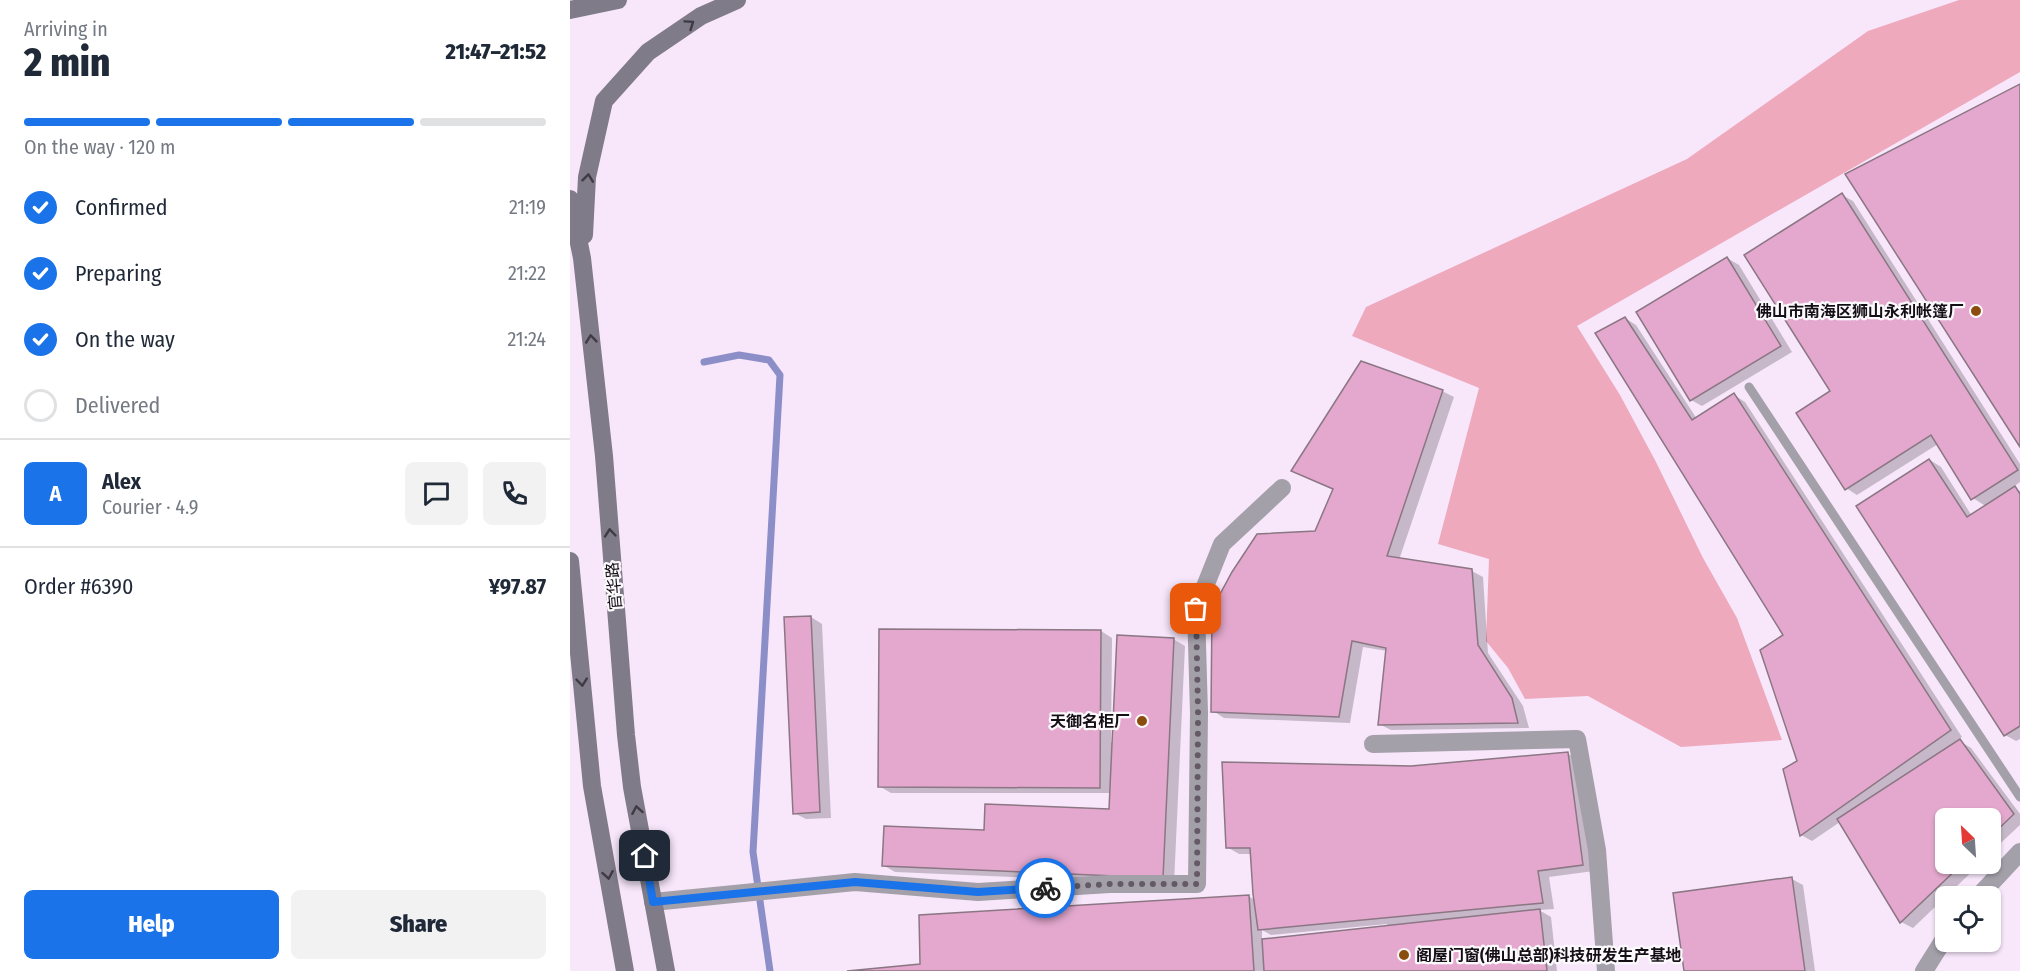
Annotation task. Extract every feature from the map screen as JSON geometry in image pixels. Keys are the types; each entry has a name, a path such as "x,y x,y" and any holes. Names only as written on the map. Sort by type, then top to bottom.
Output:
{"main road":[{"path":"570,10 618,0"},
{"path":"582,258 587,177 604,101 648,52 701,16 737,0"},
{"name":"官华路","path":"570,199 582,258 604,456 626,735 666,971"},
{"path":"570,561 592,786 625,971"}],"street":[{"path":"653,902 855,882 978,892 1110,884 1197,884 1196,609 1222,544 1282,488"},
{"path":"1373,744 1577,739 1597,850 1606,971"},
{"path":"1988,886 2020,852"},
{"path":"1924,971 1936,952"}],"lane":[{"path":"1749,387 2020,797"}],"shaded area":[{"path":"1959,0 2020,0 2020,72 1577,326 1620,395 1703,558 1737,618 1782,740 1681,747 1588,696 1525,699 1508,668 1486,641 1489,559 1438,544 1479,388 1352,336 1366,307 1687,159 1868,31"}],"building":[{"name":"佛山市南海区狮山永利帐篷厂","path":"2020,84 2020,447 1845,174"},
{"path":"1842,193 2018,470 1971,500 1931,435 1845,490 1796,413 1830,391 1744,255"},
{"path":"1727,257 1781,346 1690,401 1636,312"},
{"path":"1625,317 1692,420 1734,393 1951,730 1800,836 1783,769 1797,761 1760,650 1783,635 1595,333"},
{"path":"1361,361 1443,390 1387,556 1472,569 1478,645 1512,698 1518,723 1378,725 1386,648 1352,641 1339,717 1211,712 1212,609 1232,572 1257,534 1315,531 1333,489 1291,471"},
{"path":"1929,459 1967,517 2015,486 2020,494 2020,726 2004,736 1856,506"},
{"path":"811,616 820,812 793,814 784,617"},
{"path":"879,629 1101,630 1100,788 878,787"},
{"name":"天御名柜厂","path":"1117,635 1174,638 1163,878 882,866 884,826 984,830 985,804 1109,809"},
{"path":"1960,739 2014,814 2001,826 2001,808 1935,808 1935,874 1951,874 1939,886 1935,886 1935,890 1900,923 1837,819"},
{"path":"1568,752 1583,865 1538,871 1543,903 1258,930 1250,848 1226,848 1222,762 1411,766"},
{"path":"1792,877 1805,971 1684,971 1673,893"},
{"path":"1249,895 1254,971 847,971 920,964 919,915"},
{"name":"阁屋门窗(佛山总部)科技研发生产基地","path":"1540,909 1547,971 1264,971 1262,939"}],"waterway":[{"path":"704,362 739,355 769,360 780,375 753,852 770,971"}],"way so far":[{"path":"1045,888 1110,884 1197,884 1196,609"}],"place":[{"name":"佛山市南海区狮山永利帐篷厂","path":"1976,311"},
{"name":"天御名柜厂","path":"1142,721"},
{"name":"阁屋门窗(佛山总部)科技研发生产基地","path":"1404,955"}],"route":[{"path":"645,856 653,902 855,882 978,892 1045,888"}]}
